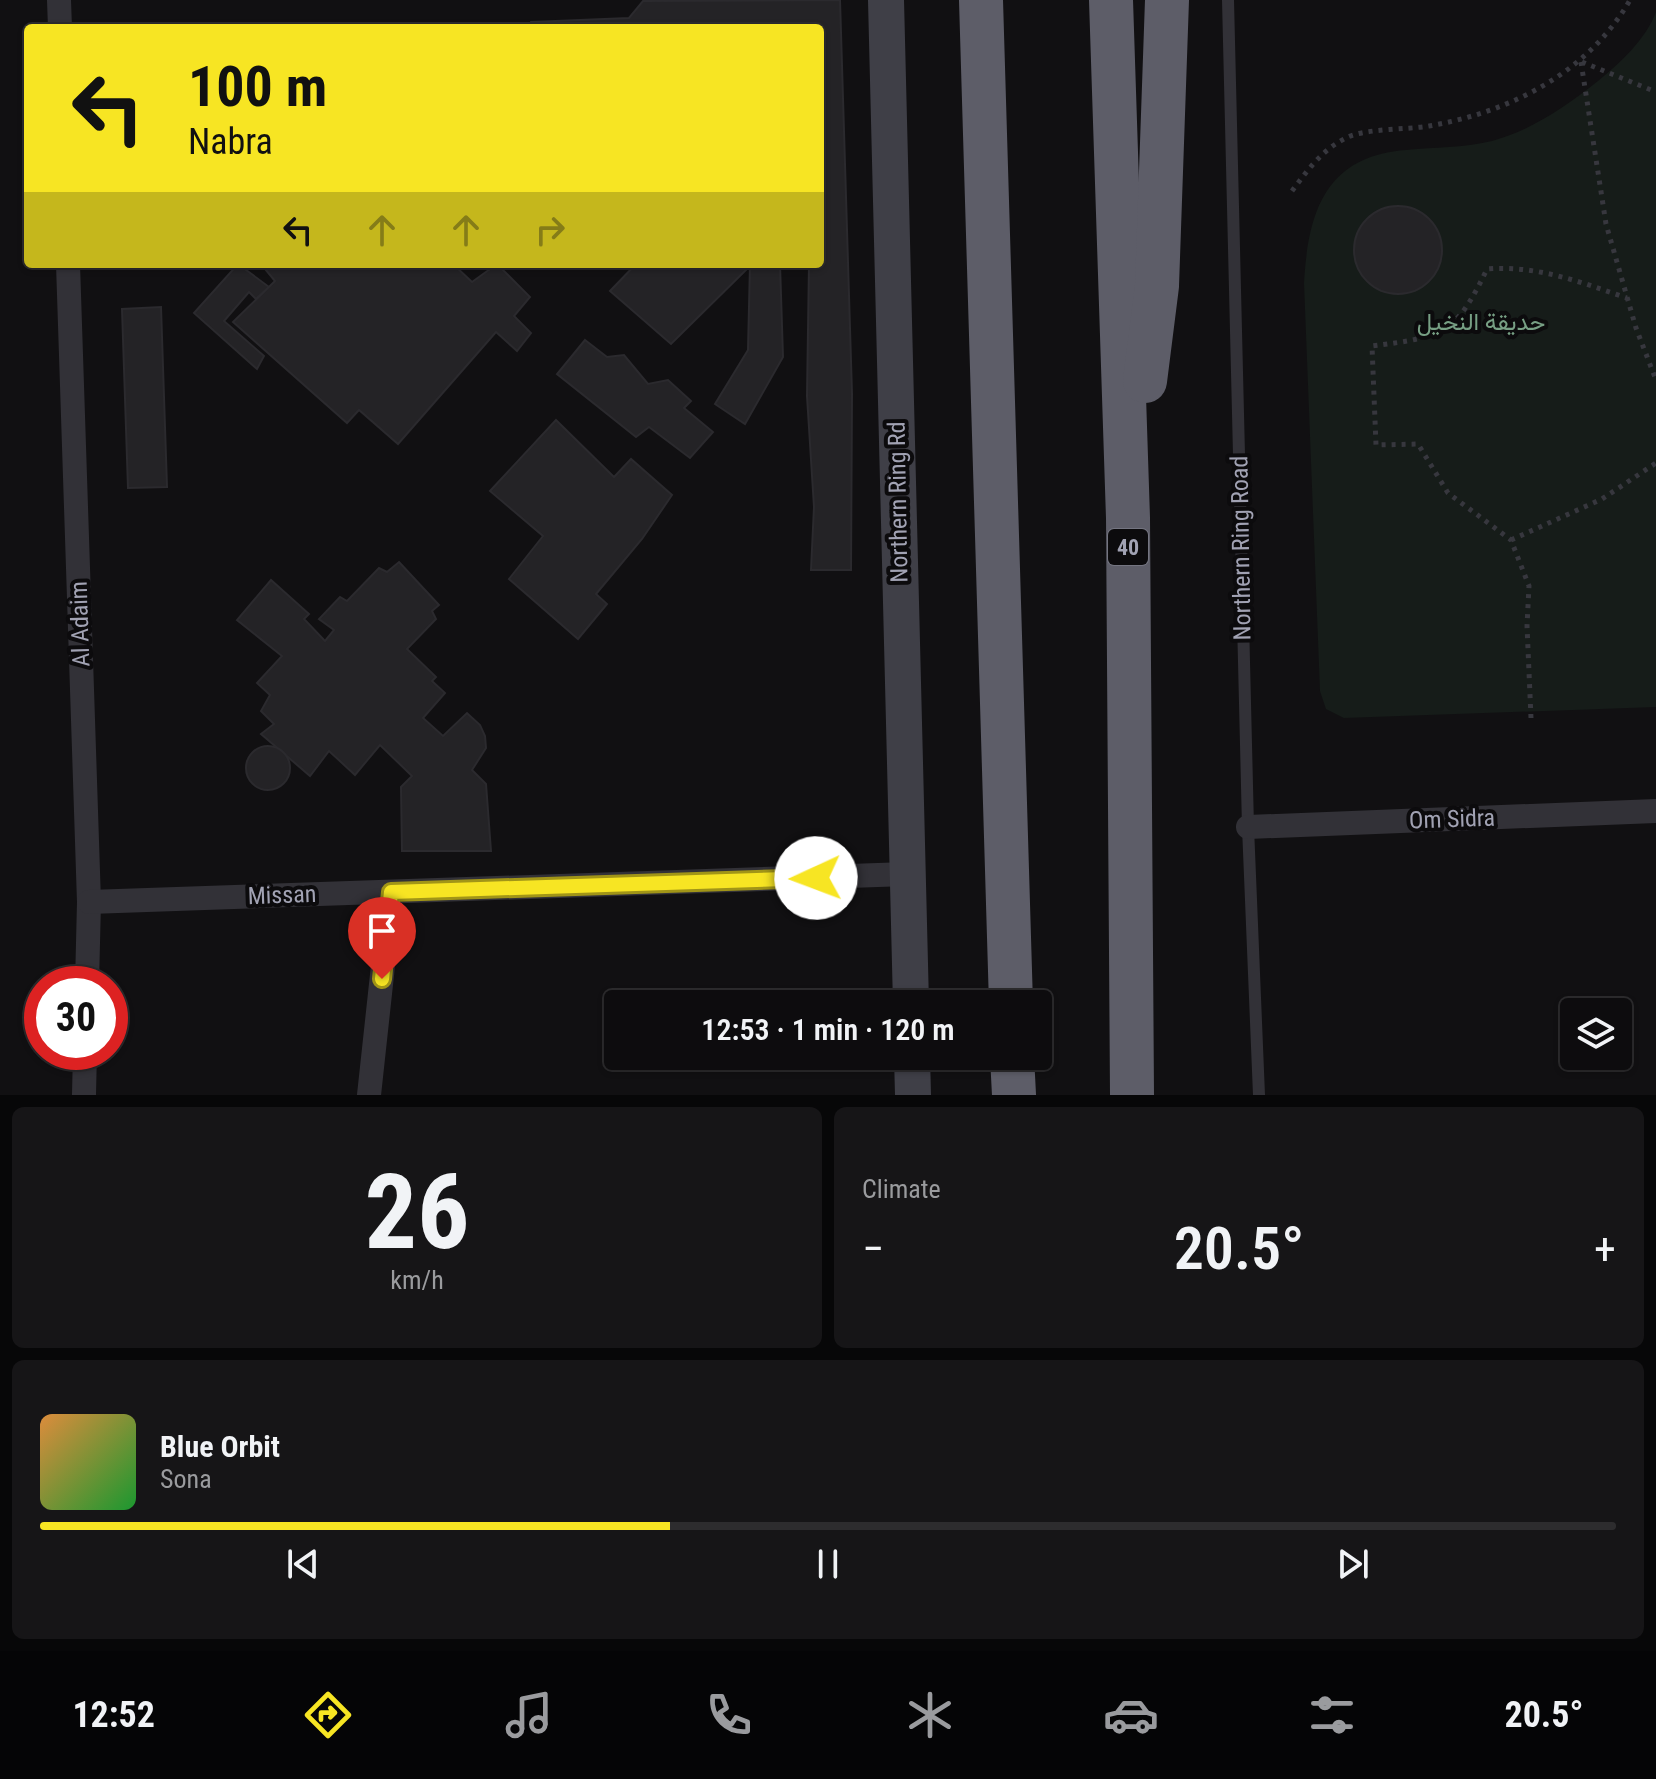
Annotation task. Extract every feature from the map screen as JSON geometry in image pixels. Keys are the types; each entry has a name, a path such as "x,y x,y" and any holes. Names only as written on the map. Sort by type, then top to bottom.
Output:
{"highway":[{"path":"981,0 1011,990"},
{"name":"40","path":"1111,0 1128,518 1132,1095"},
{"path":"1128,518 1157,286 1167,0"},
{"path":"1013,1070 1014,1095"}],"main road":[{"name":"Northern Ring Rd","path":"886,0 911,990"},
{"path":"912,1070 913,1095"}],"street":[{"path":"59,0 60,24"},
{"name":"Al Adaim","path":"68,268 89,902 87,966"},
{"name":"Om Sidra","path":"1248,827 1656,811"},
{"name":"Missan","path":"89,902 907,874"},
{"path":"369,1095 391,892"},
{"path":"85,1070 84,1095 94,1095"}],"lane":[{"name":"Northern Ring Road","path":"1228,0 1248,827 1259,1095"}],"path":[{"path":"1292,191 1317,158 1346,137 1430,126 1479,114 1543,87 1581,62 1630,0"},
{"path":"1581,62 1656,92"},
{"path":"1581,62 1606,224 1627,298 1656,380"},
{"path":"1531,718 1527,626 1529,586 1511,540 1448,493 1418,444 1376,445 1372,346 1415,341 1447,329 1467,311 1487,269 1516,267 1552,273 1627,298"},
{"path":"1511,540 1602,499 1656,463"}],"green space":[{"name":"حديقة النخيل","path":"1656,12 1656,707 1344,718 1326,709 1320,691 1304,283 1310,234 1317,212 1326,192 1339,176 1356,163 1406,150 1492,141 1548,117 1586,91 1623,58 1646,32"}],"building":[{"path":"840,0 852,394 851,570 811,570 814,507 807,396 809,268 824,268 824,24 530,24 629,18 643,1"},
{"path":"1398,206 1415,209 1429,219 1439,233 1442,250 1439,267 1429,281 1415,291 1398,294 1381,291 1367,281 1357,267 1354,250 1357,233 1367,219 1381,209"},
{"path":"234,268 243,268 269,287 256,299 249,292 224,321 264,356 257,369 194,313"},
{"path":"457,268 472,282 491,268 501,268 530,297 514,316 531,333 517,351 496,332 398,444 359,410 347,423 233,322 275,281 265,269"},
{"path":"632,268 748,268 671,344 610,291"},
{"path":"750,268 780,268 783,357 745,424 715,404 748,350"},
{"path":"161,307 167,487 128,488 122,309"},
{"path":"585,340 607,357 624,355 648,384 668,380 691,401 684,408 713,432 690,458 649,427 636,437 557,374"},
{"path":"556,420 614,477 631,459 672,495 642,539 596,594 607,604 578,639 509,579 543,536 490,491"},
{"path":"399,562 439,605 432,611 436,619 407,649 436,677 432,681 445,693 423,718 443,736 467,713 480,725 485,736 486,748 472,770 486,784 491,851 402,851 401,787 412,776 380,745 355,775 329,751 310,776 261,734 274,724 261,711 270,695 257,683 282,656 237,620 271,580 309,614 304,619 325,641 334,630 319,619 340,597 347,601 379,568 387,572"},
{"path":"268,746 284,752 290,768 284,784 268,790 252,784 246,768 252,752"}],"route":[{"path":"382,979 391,892 816,878"}]}
